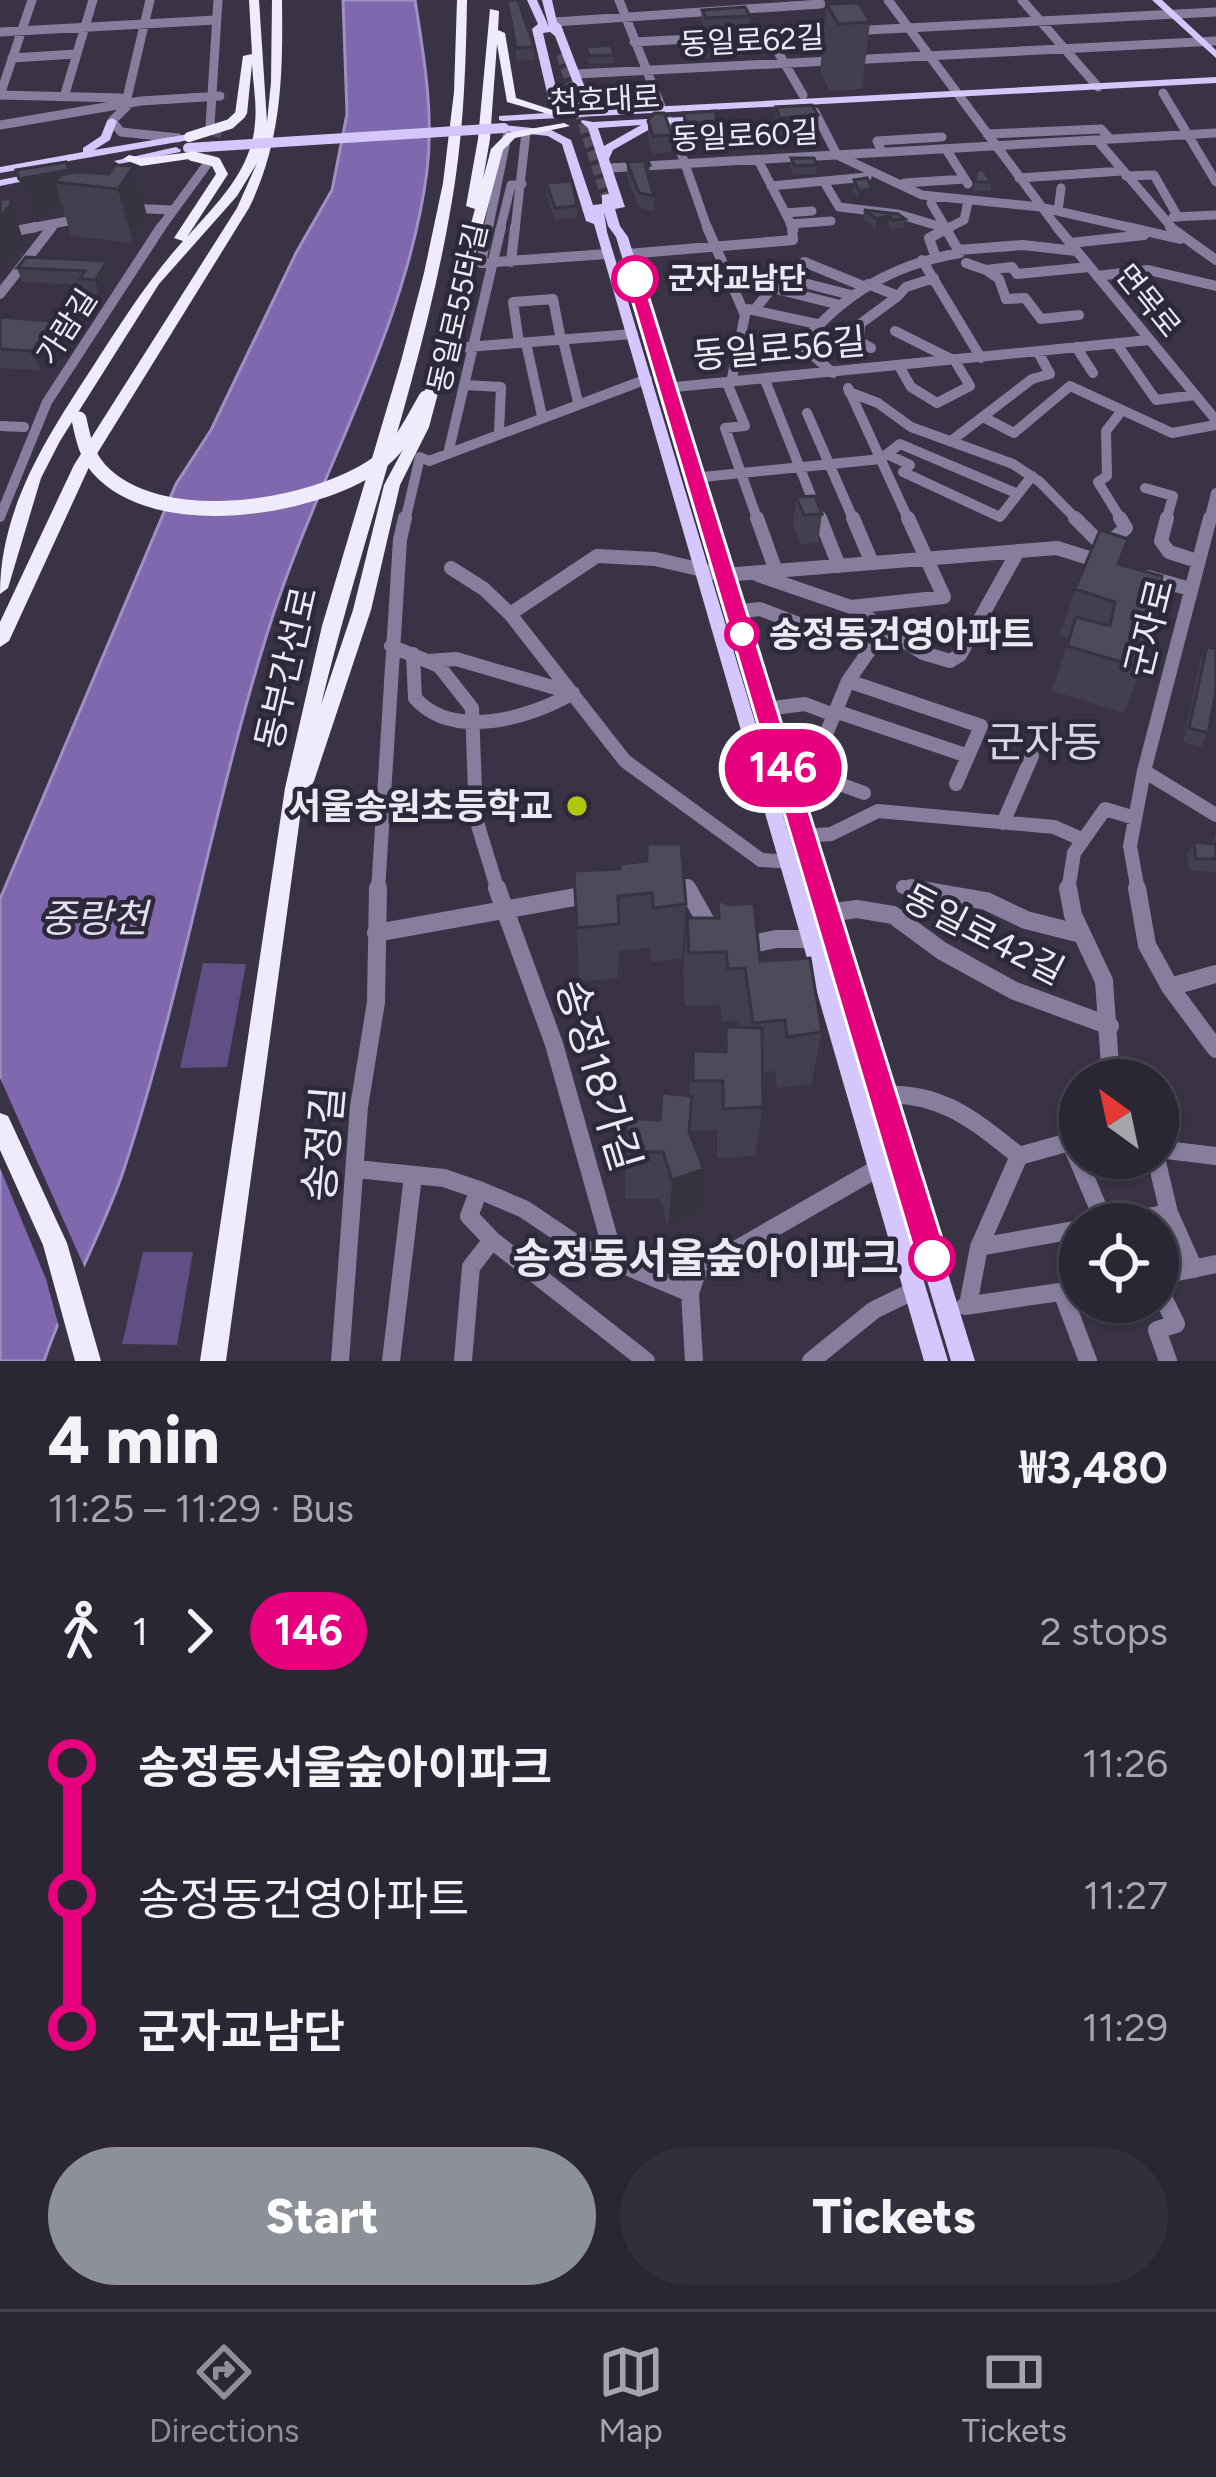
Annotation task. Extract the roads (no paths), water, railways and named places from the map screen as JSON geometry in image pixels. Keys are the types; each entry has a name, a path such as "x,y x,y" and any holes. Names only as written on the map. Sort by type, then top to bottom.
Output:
{"highway":[{"path":"129,159 142,162 195,152 241,114 254,0"},
{"path":"0,641 82,465 243,208 264,166 275,124 278,0"},
{"name":"동부간선로","path":"214,1361 292,807 338,601 437,252 460,112 462,0"},
{"path":"493,6 511,100 566,119"},
{"path":"466,258 493,6"},
{"path":"154,282 233,193 255,156 261,122 253,28"},
{"path":"533,110 550,107 554,100"},
{"path":"292,807 319,748 359,623 388,495 418,439 505,127 526,132 566,119"},
{"path":"437,252 452,225 484,122"},
{"path":"0,588 33,478 223,171 195,152"},
{"path":"93,377 79,418 88,454 122,485 183,505 239,508 291,500 358,476 405,440 428,393"},
{"path":"0,1124 55,1243 88,1361"}],"main road":[{"path":"532,0 557,55 555,24"},
{"path":"548,0 584,98 581,104 554,100"},
{"path":"1157,0 1216,55"},
{"path":"540,26 554,100 566,119 608,124"},
{"name":"천호대로","path":"0,170 70,158 505,127 647,110 666,115 815,112 1216,80"},
{"name":"천호대로","path":"566,119 595,131 608,124 666,115 1216,90"},
{"path":"584,98 604,107 647,110"},
{"path":"666,115 608,148 622,237 724,575 725,616 745,644 882,1095 958,1307 963,1361"},
{"path":"70,158 100,143 112,121"},
{"path":"567,142 572,136 595,131 608,162"},
{"path":"526,132 551,133 567,142 592,223 601,232"},
{"path":"0,183 129,159"},
{"path":"622,237 601,197 601,232 607,254 703,566 725,616 936,1361"}],"street":[{"path":"32,0 0,95 129,100 216,96"},
{"path":"64,97 92,0"},
{"path":"150,0 129,100 112,121 128,135 195,152"},
{"path":"216,96 212,81 221,0"},
{"path":"215,125 221,0"},
{"path":"619,0 714,247 750,309 817,324"},
{"name":"면목로","path":"888,0 1040,207 1216,422"},
{"path":"1022,0 1098,87"},
{"path":"555,24 819,2 839,31"},
{"path":"1097,9 1106,17"},
{"path":"634,42 1216,11"},
{"path":"0,32 216,20"},
{"path":"768,34 803,95"},
{"path":"700,38 711,67"},
{"name":"동일로62길","path":"576,74 1216,41"},
{"path":"12,58 76,54"},
{"path":"190,98 212,81"},
{"path":"1162,92 1216,182"},
{"path":"0,125 129,100"},
{"path":"815,112 836,155 934,197 1040,207 1180,239"},
{"path":"505,127 481,263 607,254"},
{"path":"511,262 526,132"},
{"path":"987,134 1216,133"},
{"path":"1102,136 1136,197 1180,239 1216,260"},
{"name":"동일로60길","path":"608,162 684,164 1102,136"},
{"path":"903,186 966,182 944,143"},
{"name":"가람길","path":"0,517 47,402 195,175 195,152"},
{"path":"627,254 790,242 796,237 758,160"},
{"path":"771,186 862,180 876,173"},
{"path":"40,175 58,179"},
{"path":"1019,178 1154,175 1178,217"},
{"path":"824,182 839,207 946,228"},
{"name":"동일로55다길","path":"448,454 511,184 522,184"},
{"path":"891,214 903,186"},
{"path":"1058,211 1061,188"},
{"path":"934,197 931,203 962,255"},
{"path":"968,202 964,220 929,238 929,258 934,278 981,358"},
{"path":"120,209 171,210"},
{"path":"788,218 812,211"},
{"path":"0,234 102,214"},
{"path":"1157,218 1216,214"},
{"path":"788,218 831,220"},
{"path":"0,294 54,224"},
{"name":"면목로","path":"1073,247 1155,233"},
{"path":"851,607 944,597 884,457 849,392 837,373 801,345 836,304 866,285 929,258 1023,245 1073,247"},
{"name":"면목로","path":"962,255 986,270 1093,272"},
{"path":"804,262 898,296"},
{"path":"986,270 999,279 1006,299 1025,298 1040,319 1078,315"},
{"path":"1093,272 1148,271 1216,286"},
{"path":"871,348 860,342 860,324 887,308 906,287 934,278"},
{"path":"808,284 851,295"},
{"path":"776,571 725,428 745,426 729,383 750,309 772,288 836,304"},
{"path":"542,416 513,302 553,298 578,402"},
{"name":"동일로56길","path":"895,331 955,361 970,386 937,403 911,387 899,366"},
{"path":"454,349 633,334"},
{"name":"동일로56길","path":"665,388 1149,340"},
{"path":"1116,343 1156,400 1195,395"},
{"path":"1076,347 1094,373"},
{"path":"951,441 1032,379 1050,374 1038,352"},
{"path":"647,380 448,454 429,460 420,457 400,539 376,934 676,884 693,894 716,938 733,946 814,939"},
{"path":"765,380 839,566"},
{"path":"465,385 501,387 499,433"},
{"path":"983,417 1014,433 1070,386 1172,433 1216,422"},
{"path":"849,392 878,403 911,427 1032,476 1115,558"},
{"path":"1104,546 1126,528 1098,482 1107,476 1106,431 1120,412"},
{"path":"807,413 872,563"},
{"path":"0,426 24,427"},
{"path":"884,457 900,444 1018,494"},
{"path":"693,478 884,457 910,465 903,472 1000,517 1032,476"},
{"name":"군자로","path":"1145,488 1173,496 1161,541 1169,552 1197,559"},
{"name":"군자로","path":"1216,493 1212,524 1197,559 1144,770 1130,845 1141,926 1170,987 1216,1049"},
{"path":"509,614 600,554 680,567 703,566 724,575 1057,548 1190,590"},
{"path":"753,573 851,607 942,661 957,659 1018,550"},
{"path":"1197,559 1216,561"},
{"path":"451,568 484,589 509,614 625,761 741,848 761,860 791,862"},
{"path":"725,616 760,609 868,651 848,681 810,773"},
{"path":"391,646 428,661 455,684 472,708 475,722"},
{"path":"413,654 414,695 419,704 444,717 475,722 526,714 573,694"},
{"path":"428,661 456,659 573,694"},
{"path":"848,681 981,726 956,784"},
{"path":"765,709 805,704 968,756"},
{"name":"송정18가길","path":"475,722 476,819 554,1044 616,1264"},
{"path":"1003,823 1032,757"},
{"path":"1144,770 1216,815"},
{"path":"786,776 810,773 864,793"},
{"path":"1111,1059 1111,1026 1100,965 1067,893 1068,859 1078,838 1105,808 1135,818"},
{"path":"804,836 831,834 878,811 1054,827 1078,838"},
{"path":"903,887 986,901 1026,920 1082,934"},
{"name":"동일로42길","path":"827,913 857,909 893,915 942,951 1015,992 1111,1026"},
{"name":"송정길","path":"340,1361 359,1107 376,1002 376,934"},
{"path":"1170,987 1216,974"},
{"path":"882,1095 907,1092 943,1098 1019,1156"},
{"path":"1019,1156 1059,1145"},
{"path":"1179,1152 1216,1156"},
{"path":"1019,1156 958,1307 1059,1292"},
{"path":"692,1361 690,1293 697,1272 880,1167"},
{"path":"356,1169 444,1178 479,1190 524,1209 579,1246 690,1293"},
{"path":"391,1361 413,1176"},
{"path":"479,1190 469,1216 492,1240 646,1361"},
{"path":"1179,1227 1209,1269 1179,1273"},
{"path":"979,1247 1059,1233"},
{"path":"463,1361 471,1268 492,1240"},
{"path":"811,1361 874,1310 915,1290"},
{"path":"1079,1323 1088,1361"},
{"path":"1168,1361 1157,1330 1176,1323"}],"water":[{"name":"중랑천","path":"343,0 415,0 429,128 416,231 380,349 267,634 145,1103 115,1193 44,1361 0,1361 0,899 176,484 211,430 296,253 332,190 347,114"}],"tunnel":[{"path":"561,54 606,197"},
{"path":"208,163 220,124"}],"place":[{"name":"군자교남단","path":"635,279"},
{"name":"송정동건영아파트","path":"742,634"},
{"name":"서울송원초등학교","path":"577,806"},
{"name":"송정동서울숲아이파크","path":"932,1258"}],"district":[{"name":"군자동","path":"1044,742"}]}
